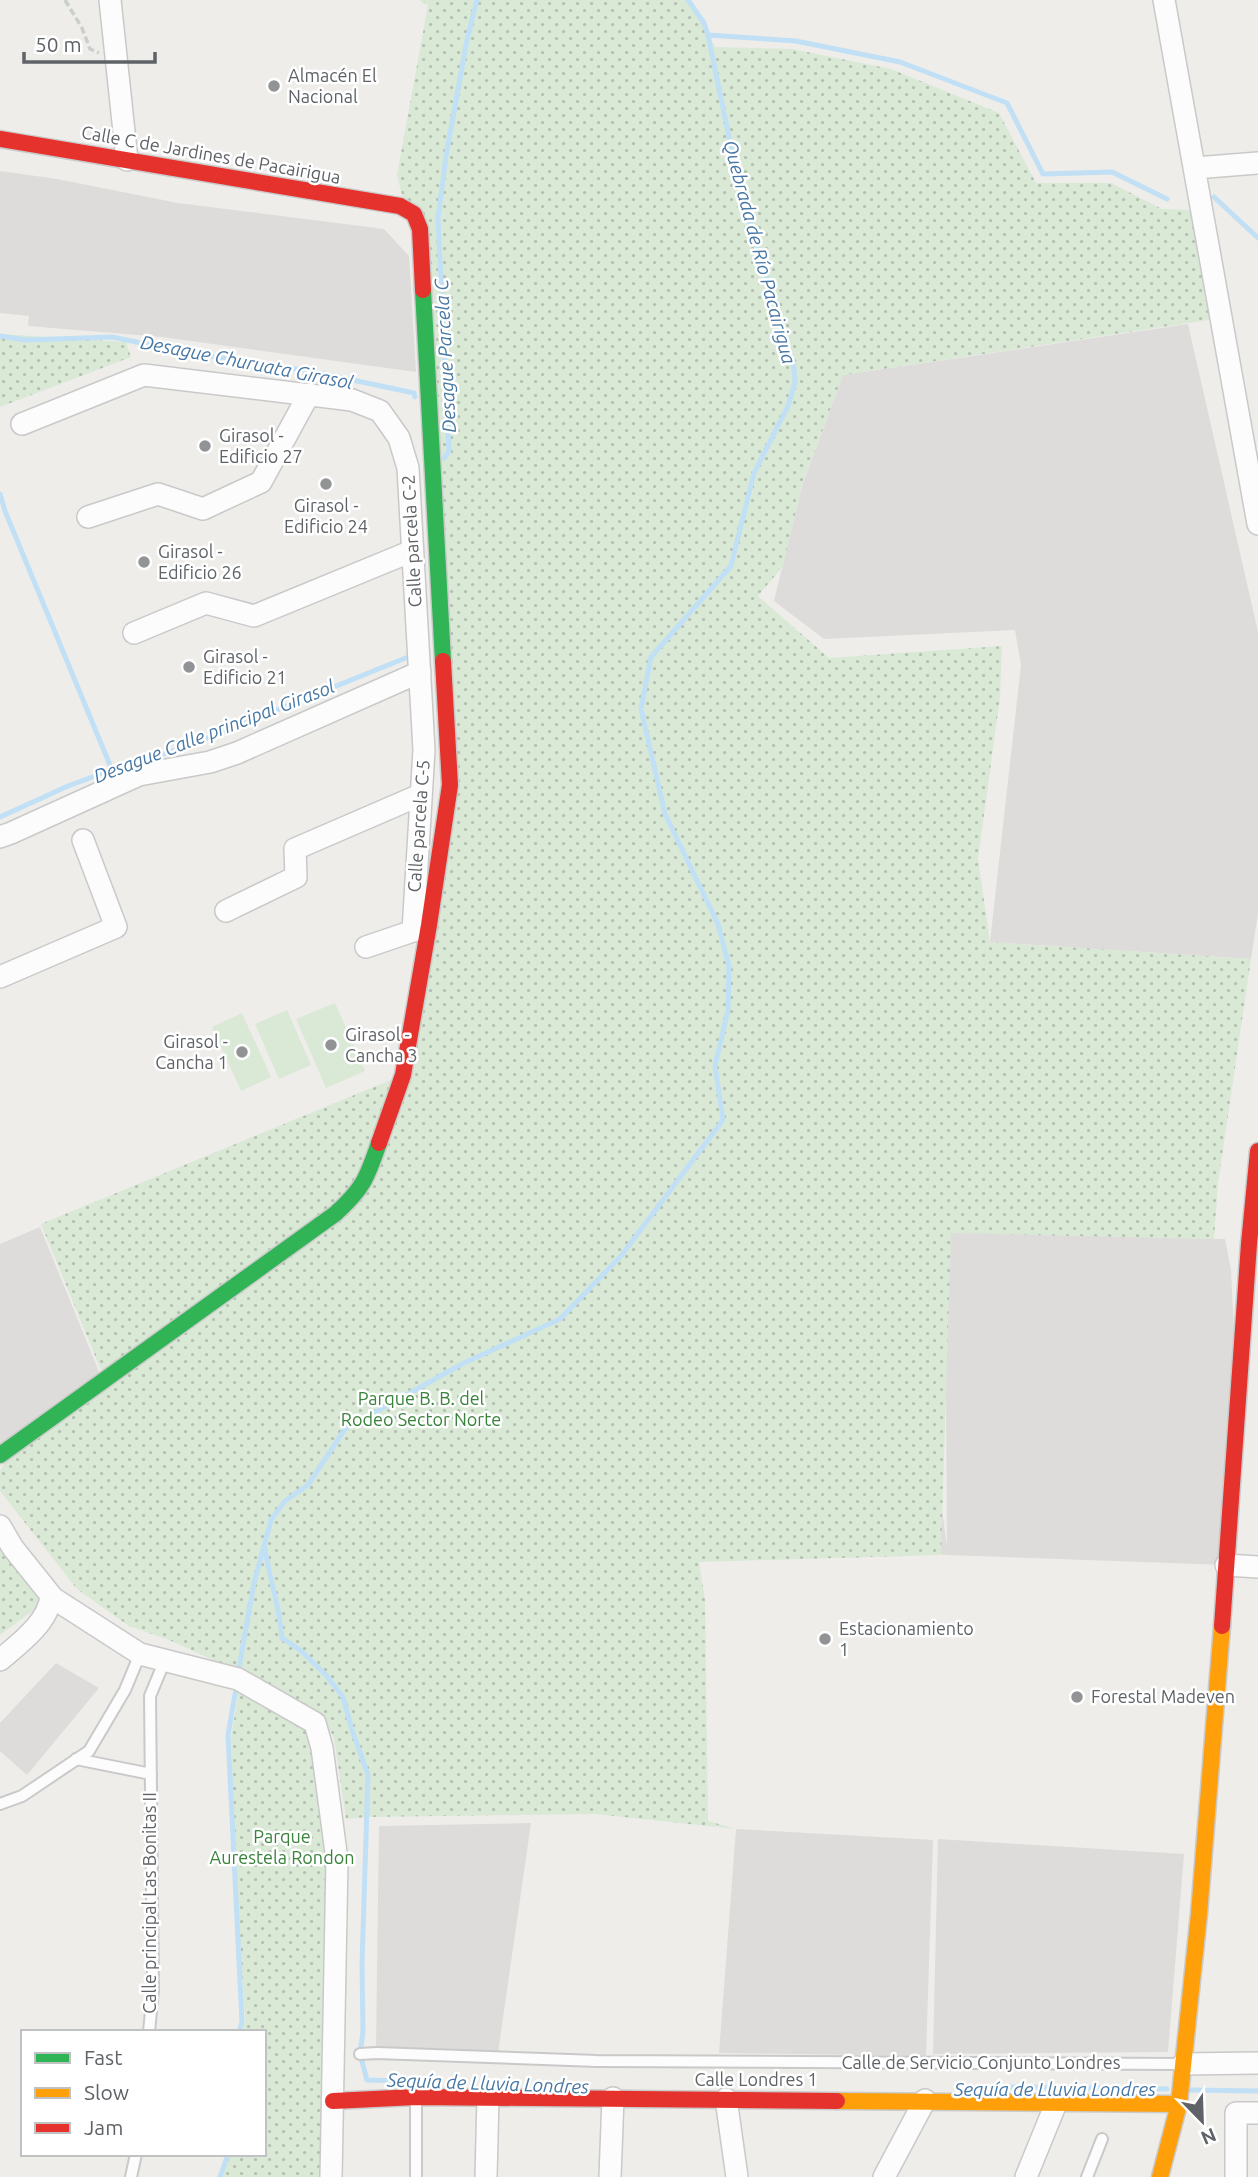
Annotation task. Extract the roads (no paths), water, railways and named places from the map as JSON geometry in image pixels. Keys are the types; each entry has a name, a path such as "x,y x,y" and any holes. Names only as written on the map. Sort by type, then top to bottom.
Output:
{"street":[{"path":"110,0 127,160"},
{"path":"1164,0 1258,524"},
{"name":"Calle C de Jardines de Pacairigua","path":"0,139 400,206 414,214 420,229 421,242 450,785 403,1075 368,1175 355,1196 335,1214 0,1455"},
{"path":"1195,168 1258,163"},
{"name":"Calle parcela C-2","path":"22,424 144,375 352,400 380,411 399,438 408,468 420,672"},
{"path":"88,517 158,495 203,509 261,482 310,394"},
{"path":"134,633 206,603 254,616 412,551"},
{"path":"0,836 139,775 210,762 237,753 420,672"},
{"name":"Calle parcela C-5","path":"366,947 413,931 424,750 420,672"},
{"path":"226,911 296,877 295,849 420,795"},
{"path":"0,977 116,927 83,840"},
{"path":"1160,2177 1180,2104 1199,1914 1254,1243 1258,1151"},
{"path":"0,1526 13,1548 51,1596 141,1654 238,1679 315,1723 323,1748 337,1860 331,2177"},
{"path":"1226,1565 1258,1567"},
{"path":"0,1660 35,1628 50,1604 51,1596"},
{"path":"1183,2064 1258,2063"},
{"path":"486,2177 488,2097"},
{"name":"Calle Londres 1","path":"333,2101 488,2097 1180,2104"},
{"path":"610,2177 613,2098"},
{"path":"726,2099 737,2177"},
{"path":"884,2177 925,2100"},
{"path":"1026,2177 1057,2101"},
{"path":"1236,2177 1236,2113 1258,2113"}],"lane":[{"path":"0,1804 22,1796 89,1751 125,1689 141,1654"},
{"name":"Calle principal Las Bonitas II","path":"149,2030 153,1990 150,1696 165,1660"},
{"name":"Calle principal Las Bonitas II","path":"76,1759 151,1774"},
{"name":"Calle de Servicio Conjunto Londres","path":"360,2054 597,2061 1183,2064"},
{"path":"416,2097 416,2177"},
{"path":"1087,2177 1102,2139"},
{"path":"131,2177 136,2156"}],"waterway":[{"name":"Desague Parcela C","path":"444,458 449,451 438,218 446,156 477,0"},
{"name":"Quebrada de Río Pacairigua","path":"238,1673 254,1583 271,1520 285,1501 308,1485 345,1429 462,1364 560,1319 621,1256 723,1120 715,1066 728,1010 729,966 718,924 665,814 641,709 651,657 731,566 754,473 788,406 795,382 794,368 738,181 708,35 704,23 688,0"},
{"path":"708,35 796,41 900,62 1007,103 1043,174 1112,172 1167,199"},
{"path":"1214,197 1258,238"},
{"name":"Desague Churuata Girasol","path":"0,336 26,340 112,337 189,353 310,371 414,393 415,397"},
{"name":"Desague Churuata Girasol","path":"0,494 112,770"},
{"name":"Desague Calle principal Girasol","path":"0,817 68,786 205,739 413,655"},
{"name":"Sequía de Lluvia Londres","path":"265,1548 282,1638 300,1650 326,1675 343,1697 368,1775 362,1964 363,2032 360,2054 367,2080 429,2082"},
{"name":"Quebrada de Río Pacairigua","path":"237,1683 228,1735 242,2022 240,2030"},
{"name":"Sequía de Lluvia Londres","path":"1009,2087 1167,2089"},
{"path":"1191,2090 1258,2091"},
{"name":"Quebrada de Río Pacairigua","path":"220,2177 227,2156"}],"place":[{"name":"Almacén El Nacional","path":"274,86"},
{"name":"Girasol - Edificio 27","path":"205,446"},
{"name":"Girasol - Edificio 24","path":"326,484"},
{"name":"Girasol - Edificio 26","path":"144,562"},
{"name":"Girasol - Edificio 21","path":"189,667"},
{"name":"Girasol - Cancha 3","path":"331,1045"},
{"name":"Girasol - Cancha 1","path":"242,1052"},
{"name":"Estacionamiento 1","path":"825,1639"},
{"name":"Forestal Madeven","path":"1077,1697"}],"park label":[{"name":"Parque B. B. del Rodeo Sector Norte","path":"421,1409"},
{"name":"Parque Aurestela Rondon","path":"282,1847"}]}
